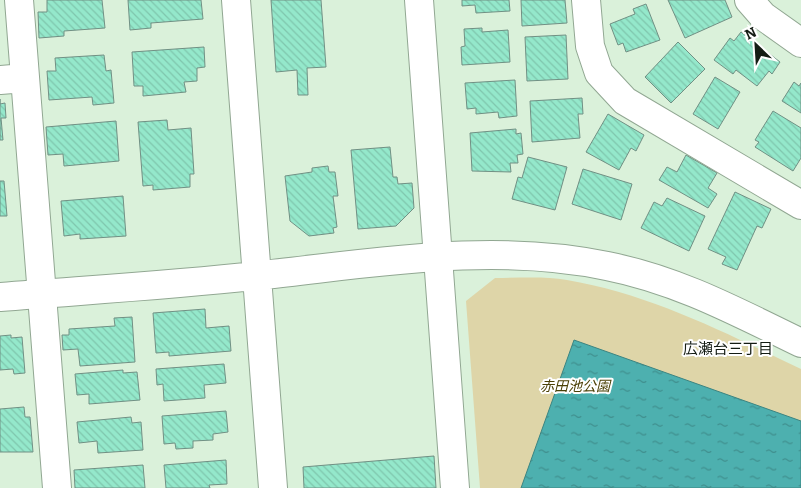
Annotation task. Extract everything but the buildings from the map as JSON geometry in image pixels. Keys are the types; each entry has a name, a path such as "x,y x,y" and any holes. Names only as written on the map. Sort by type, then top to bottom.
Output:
{"street":[{"path":"19,0 12,79 43,293 57,488"},
{"path":"236,0 273,488"},
{"path":"419,0 454,488"},
{"path":"586,0 590,46 599,72 625,102 801,205"},
{"path":"749,0 763,16 801,43"},
{"path":"0,297 257,276 437,257 508,255 571,260 642,274 695,291 801,343"}],"green space":[{"name":"赤田池公園","path":"495,278 558,279 598,286 687,316 801,369 801,488 480,488 466,301"}],"water":[{"path":"574,340 801,421 801,488 521,488"}],"district":[{"name":"広瀬台三丁目","path":"728,349"}]}
